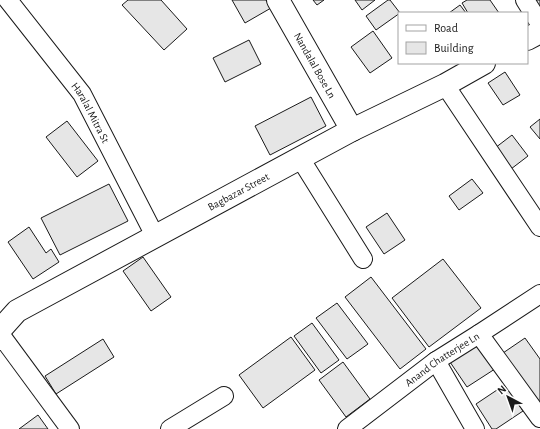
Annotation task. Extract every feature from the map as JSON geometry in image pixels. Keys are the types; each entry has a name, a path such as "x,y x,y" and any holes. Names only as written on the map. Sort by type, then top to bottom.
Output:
{"street":[{"name":"Haralal Mitra St","path":"8,0 82,94 155,236"},
{"name":"Nandalal Bose Ln","path":"278,0 352,130"},
{"path":"525,0 540,24"},
{"path":"528,38 540,32"},
{"name":"Bagbazar Street","path":"0,330 17,311 352,130 445,85 482,64"},
{"path":"445,85 540,227"},
{"path":"300,158 363,259"},
{"name":"Anand Chatterjee Ln","path":"347,429 436,361 540,294"},
{"path":"0,334 70,429"},
{"path":"479,334 540,418"},
{"path":"436,361 475,429"},
{"path":"170,429 224,396"}],"building":[{"path":"128,0 161,0 187,29 164,50 122,5"},
{"path":"232,0 266,0 271,8 245,23"},
{"path":"313,0 324,0 317,5"},
{"path":"355,0 375,0 362,10"},
{"path":"388,0 390,0 399,12 376,30 366,16"},
{"path":"467,0 490,0 498,12 467,12 462,3"},
{"path":"534,0 540,0 540,8"},
{"path":"460,5 465,12 450,12"},
{"path":"373,31 392,58 370,73 351,47"},
{"path":"249,40 261,64 225,82 213,58"},
{"path":"505,72 520,95 503,105 488,83"},
{"path":"311,97 326,126 270,155 255,126"},
{"path":"540,119 540,139 530,127"},
{"path":"67,121 98,161 77,177 46,137"},
{"path":"512,135 528,156 511,169 495,148"},
{"path":"472,179 483,193 459,210 449,196"},
{"path":"109,184 128,221 60,255 41,218"},
{"path":"387,213 405,240 384,254 366,227"},
{"path":"29,227 46,253 51,249 59,262 33,279 8,242"},
{"path":"143,257 171,297 151,311 123,271"},
{"path":"443,259 481,308 429,347 392,298"},
{"path":"371,277 426,349 400,369 345,297"},
{"path":"337,303 368,344 347,359 316,318"},
{"path":"312,323 339,360 321,373 294,336"},
{"path":"291,337 315,370 263,408 239,375"},
{"path":"525,338 540,359 540,408 503,353"},
{"path":"103,339 114,357 56,394 45,376"},
{"path":"481,342 498,367 467,387 450,362"},
{"path":"343,362 370,399 346,417 319,380"},
{"path":"506,384 523,411 496,429 492,429 476,404"},
{"path":"38,415 48,429 19,429"}]}
